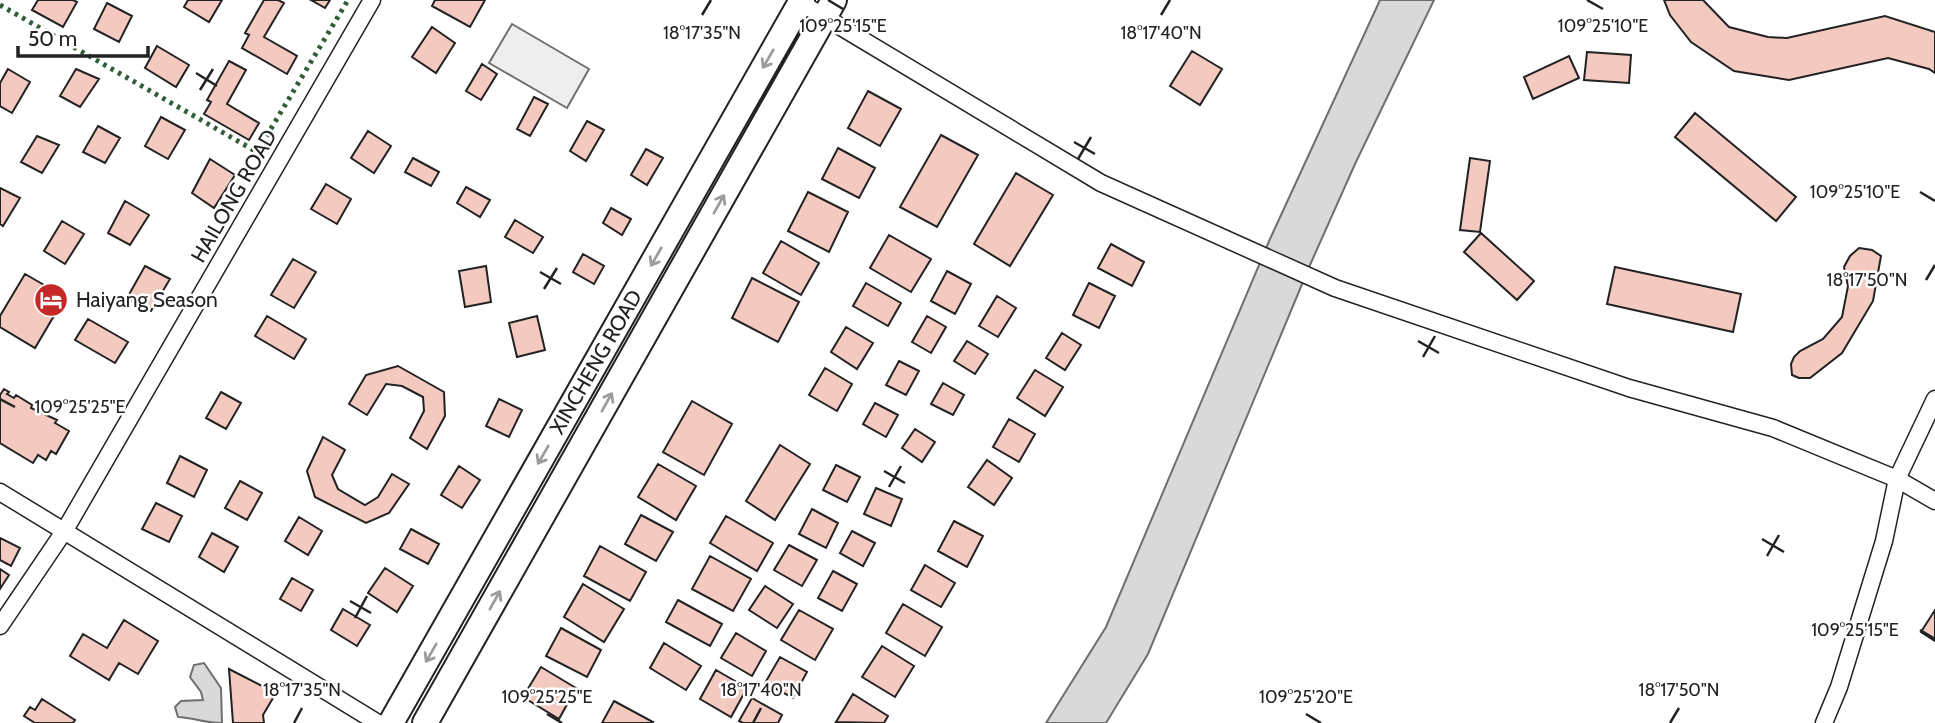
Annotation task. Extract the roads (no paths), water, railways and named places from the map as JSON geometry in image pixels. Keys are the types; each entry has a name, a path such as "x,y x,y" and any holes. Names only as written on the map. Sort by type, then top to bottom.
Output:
{"main road":[{"name":"XINCHENG ROAD","path":"391,723 799,1"},
{"name":"XINCHENG ROAD","path":"425,723 829,8"}],"street":[{"name":"HAILONG ROAD","path":"0,626 65,530 372,0"},
{"path":"799,1 829,8 1101,183 1335,288 1629,388 1773,428 1897,479 1935,501"},
{"path":"1824,723 1839,687 1884,541 1897,479 1935,399"},
{"path":"0,492 378,723"}],"place":[{"name":"Haiyang Season","path":"51,300"}]}
